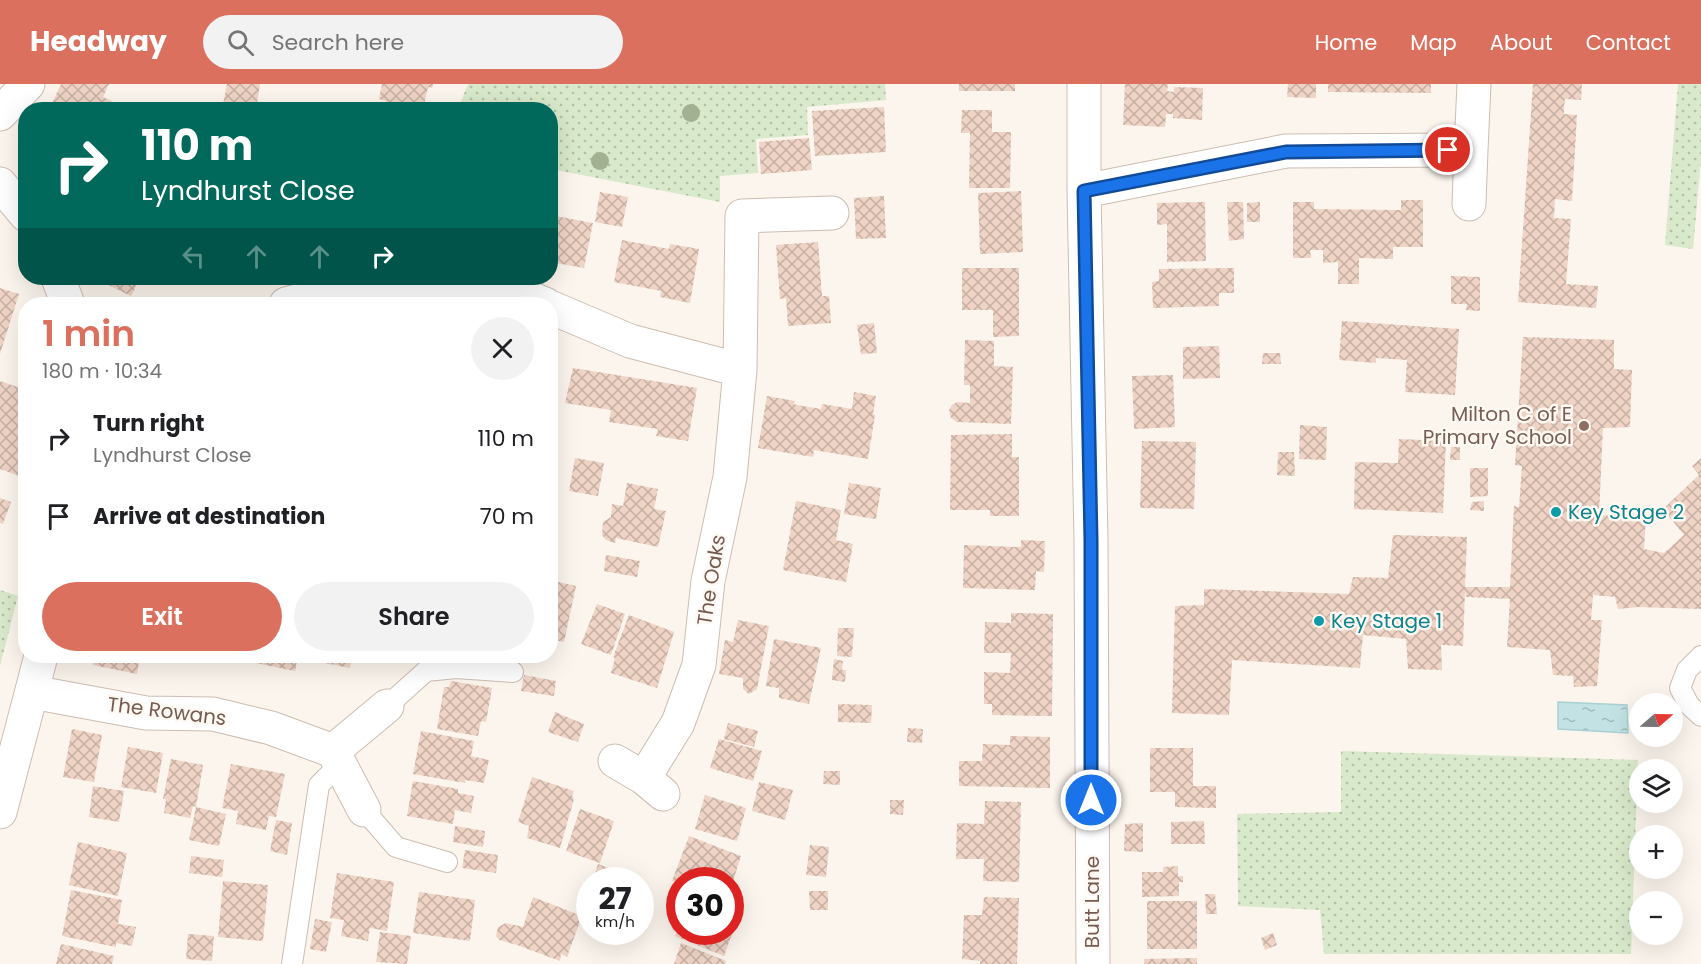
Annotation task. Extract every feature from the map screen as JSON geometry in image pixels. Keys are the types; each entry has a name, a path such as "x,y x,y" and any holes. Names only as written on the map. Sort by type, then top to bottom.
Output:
{"street":[{"path":"0,114 28,84"},
{"name":"Butt Lane","path":"1084,84 1091,540 1093,964"},
{"path":"1469,204 1474,84"},
{"path":"1084,191 1286,152 1471,150"},
{"path":"0,184 18,205"},
{"name":"The Oaks","path":"615,761 653,786 699,664 708,580 730,477 740,369 742,216 832,213"},
{"path":"312,297 390,285"},
{"path":"410,285 443,295 520,294 528,297"},
{"path":"558,310 630,341 740,369"},
{"path":"0,812 39,663"},
{"name":"The Rowans","path":"33,692 146,713 213,714 271,728 337,758"},
{"path":"364,810 337,758 387,706"}],"lane":[{"path":"1701,656 1688,670 1680,688 1689,705 1701,716"},
{"path":"387,706 426,671 456,668 513,672"},
{"path":"292,964 319,785 337,758"},
{"path":"364,810 396,847 447,862"}],"green space":[{"path":"468,84 885,84 886,100 807,107 808,135 756,139 758,173 720,176 720,202 558,170 558,102 461,102"},
{"path":"1678,84 1701,84 1701,159 1693,249 1665,245"},
{"path":"0,590 18,596 0,666"},
{"path":"1341,751 1629,760 1629,813 1636,813 1636,825 1629,825 1629,879 1634,879 1633,891 1629,891 1631,954 1324,954 1320,910 1238,906 1237,814 1341,812"}],"water":[{"path":"1558,702 1627,705 1628,733 1558,729"}],"building":[{"path":"61,84 109,84 103,97 112,101 112,102 53,102"},
{"path":"227,84 260,84 257,102 224,102"},
{"path":"382,84 433,84 432,88 428,87 425,102 386,102 379,99"},
{"path":"959,84 1015,84 1015,91 959,91"},
{"path":"1125,84 1168,84 1167,91 1174,92 1174,87 1203,88 1202,120 1173,118 1173,114 1166,114 1165,127 1123,125"},
{"path":"1288,84 1316,84 1316,98 1287,97"},
{"path":"1328,84 1431,84 1431,93 1328,92"},
{"path":"1533,84 1582,84 1581,100 1565,99 1564,107 1564,114 1577,115 1572,201 1555,199 1554,218 1571,219 1566,284 1598,286 1596,308 1518,302"},
{"path":"884,107 886,152 815,156 812,111"},
{"path":"962,110 992,110 992,132 1011,132 1010,188 969,188 970,133 961,133"},
{"path":"809,138 812,170 761,174 759,142"},
{"path":"1021,191 1023,252 980,254 978,193"},
{"path":"600,192 628,197 622,227 595,222"},
{"path":"884,196 886,238 856,239 854,198"},
{"path":"1401,200 1423,200 1423,247 1393,247 1393,259 1359,258 1359,284 1338,284 1338,262 1323,263 1323,250 1310,250 1311,258 1293,258 1293,202 1314,202 1314,209 1401,210"},
{"path":"1205,202 1206,261 1167,262 1167,224 1157,225 1157,203"},
{"path":"1227,202 1243,202 1244,239 1229,241"},
{"path":"1260,202 1260,222 1247,222 1247,203"},
{"path":"558,216 593,223 584,268 558,263"},
{"path":"622,240 669,249 670,244 699,249 690,303 660,297 661,291 614,282"},
{"path":"818,242 822,296 829,296 831,323 788,326 786,298 780,299 776,245"},
{"path":"962,268 1019,268 1019,336 993,337 993,310 962,310"},
{"path":"1234,268 1234,293 1219,293 1219,306 1153,308 1152,282 1159,281 1159,269"},
{"path":"1451,276 1480,277 1480,311 1466,310 1467,304 1451,304"},
{"path":"108,285 136,285 131,296"},
{"path":"0,288 19,294 0,354"},
{"path":"1342,321 1459,329 1455,395 1405,392 1407,360 1376,358 1376,363 1339,360"},
{"path":"874,323 877,353 861,354 857,325"},
{"path":"1523,337 1614,340 1614,369 1632,370 1630,427 1603,428 1599,515 1646,517 1644,549 1664,553 1684,535 1663,509 1699,475 1692,466 1701,458 1701,609 1639,607 1618,609 1615,597 1593,595 1591,620 1602,620 1597,686 1574,687 1573,676 1553,675 1550,650 1507,647 1510,599 1466,597 1465,591 1463,646 1441,645 1442,670 1408,669 1406,639 1363,635 1360,668 1232,660 1229,715 1172,713 1175,606 1204,605 1204,589 1349,594 1353,577 1388,578 1393,535 1467,537 1465,587 1510,587 1514,506 1519,507 1522,466 1515,465"},
{"path":"965,340 994,341 994,366 1013,367 1011,424 957,422 951,418 949,410 952,405 957,402 970,403 970,385 964,385"},
{"path":"1219,346 1220,378 1183,379 1183,347"},
{"path":"1263,353 1280,353 1281,364 1262,364"},
{"path":"573,368 697,388 688,441 656,436 658,429 609,422 611,410 565,403"},
{"path":"1173,375 1175,427 1134,429 1132,376"},
{"path":"0,381 18,387 18,476 0,469"},
{"path":"854,392 876,396 868,459 814,450 813,457 758,448 767,396 821,409 822,404 852,409"},
{"path":"1300,425 1327,427 1326,460 1299,459"},
{"path":"1012,434 1012,457 1019,457 1019,516 990,516 990,510 950,510 951,435"},
{"path":"1399,439 1446,441 1443,513 1354,509 1355,462 1398,463"},
{"path":"1142,441 1196,442 1194,509 1140,508"},
{"path":"1451,447 1460,447 1460,460 1450,460"},
{"path":"1278,452 1294,452 1295,476 1277,475"},
{"path":"575,458 604,463 598,496 569,491"},
{"path":"1470,468 1488,468 1488,496 1470,497"},
{"path":"627,483 658,489 654,509 666,511 658,547 616,538 615,543 606,540 602,535 603,522 611,517 612,504 623,506"},
{"path":"849,483 881,488 876,519 844,514"},
{"path":"0,498 11,502 3,524 0,523"},
{"path":"796,501 841,510 836,540 853,544 846,582 783,570"},
{"path":"1484,501 1484,511 1470,510 1472,502"},
{"path":"1021,540 1045,541 1044,572 1036,571 1035,590 963,588 964,545 1021,547"},
{"path":"606,555 640,561 637,577 604,571"},
{"path":"558,582 576,586 564,642 558,641"},
{"path":"597,604 625,614 611,655 581,644"},
{"path":"1011,613 1053,614 1052,716 992,715 992,704 984,704 984,672 1010,673 1011,653 984,653 985,622 1011,623"},
{"path":"629,615 674,632 657,688 611,673 615,658 613,657"},
{"path":"738,620 769,626 757,689 749,694 743,689 743,678 719,674 725,640 733,642"},
{"path":"838,628 854,628 852,657 837,656"},
{"path":"774,639 821,648 809,704 779,698 779,688 766,686"},
{"path":"834,659 843,661 842,670 846,670 845,682 832,680"},
{"path":"93,663 139,663 137,674 93,665"},
{"path":"256,663 297,663 295,671"},
{"path":"324,663 351,663 350,668"},
{"path":"524,675 556,681 554,696 521,691"},
{"path":"451,681 492,688 486,722 481,721 478,736 437,729 444,687 449,687"},
{"path":"838,704 872,705 871,723 838,722"},
{"path":"555,712 584,724 578,742 548,732"},
{"path":"728,723 758,731 754,747 724,739"},
{"path":"908,728 923,729 922,743 907,742"},
{"path":"72,729 102,735 94,782 63,777"},
{"path":"421,731 474,741 471,756 489,760 484,783 465,780 465,783 413,774"},
{"path":"1010,736 1050,737 1050,788 959,786 959,761 982,761 983,744 1010,745"},
{"path":"719,739 762,751 753,781 710,768"},
{"path":"128,747 163,753 156,793 121,787"},
{"path":"1150,748 1193,748 1193,786 1216,786 1216,808 1175,807 1175,792 1150,792"},
{"path":"171,759 203,765 196,807 193,806 190,818 164,813 166,799 163,799"},
{"path":"231,764 285,774 276,817 269,816 266,830 236,824 238,811 222,808"},
{"path":"824,771 840,771 840,785 823,784"},
{"path":"532,777 574,791 572,796 574,799 560,848 527,838 529,826 518,822"},
{"path":"413,781 458,789 458,793 474,796 471,813 455,810 453,824 407,816"},
{"path":"759,782 793,790 785,820 752,811"},
{"path":"93,786 124,791 119,822 89,817"},
{"path":"705,795 746,808 737,841 695,829"},
{"path":"890,800 904,800 903,815 890,814"},
{"path":"985,801 1021,802 1019,882 983,881 984,859 956,859 957,823 984,824"},
{"path":"196,807 226,814 219,846 189,840"},
{"path":"580,809 614,821 600,863 566,851"},
{"path":"276,820 292,823 287,855 270,851"},
{"path":"1204,821 1205,844 1171,844 1171,822"},
{"path":"1143,823 1143,852 1124,851 1125,824"},
{"path":"455,826 485,831 483,847 453,842"},
{"path":"689,836 741,856 737,867 677,867"},
{"path":"78,842 127,853 118,896 69,885"},
{"path":"810,845 829,847 826,877 806,875"},
{"path":"465,850 498,855 496,873 462,868"},
{"path":"191,856 224,860 222,877 189,873"},
{"path":"1178,866 1178,876 1183,876 1183,882 1179,882 1179,896 1142,897 1142,872 1163,872 1163,867"},
{"path":"337,873 394,882 387,931 370,928 368,941 341,936 344,920 330,918"},
{"path":"223,881 268,885 263,941 218,937"},
{"path":"71,890 122,900 118,924 136,927 132,946 116,943 116,947 62,936"},
{"path":"809,891 828,891 828,910 810,910"},
{"path":"419,892 475,900 470,941 413,933"},
{"path":"1205,894 1215,894 1217,914 1206,914"},
{"path":"533,897 576,914 576,932 567,957 561,954 560,961 499,940 496,936 498,927 506,923 523,927"},
{"path":"984,897 1019,898 1017,964 980,964 980,961 962,959 964,915 982,915"},
{"path":"1147,901 1197,901 1197,949 1147,949"},
{"path":"315,919 332,922 326,952 310,949"},
{"path":"380,932 411,936 407,964 376,962"},
{"path":"1273,933 1277,945 1265,950 1261,938"},
{"path":"188,934 214,936 212,961 186,959"},
{"path":"61,944 114,956 112,964 56,964"},
{"path":"680,945 686,945 726,961 725,964 674,964"},
{"path":"697,945 728,945 724,956"},
{"path":"1197,958 1197,964 1144,964 1144,959"}],"place":[{"name":"Milton C of E Primary School","path":"1584,426"},
{"name":"Key Stage 2","path":"1556,512"},
{"name":"Key Stage 1","path":"1319,621"}],"route":[{"path":"1091,800 1091,540 1084,191 1286,152 1448,150"}]}
